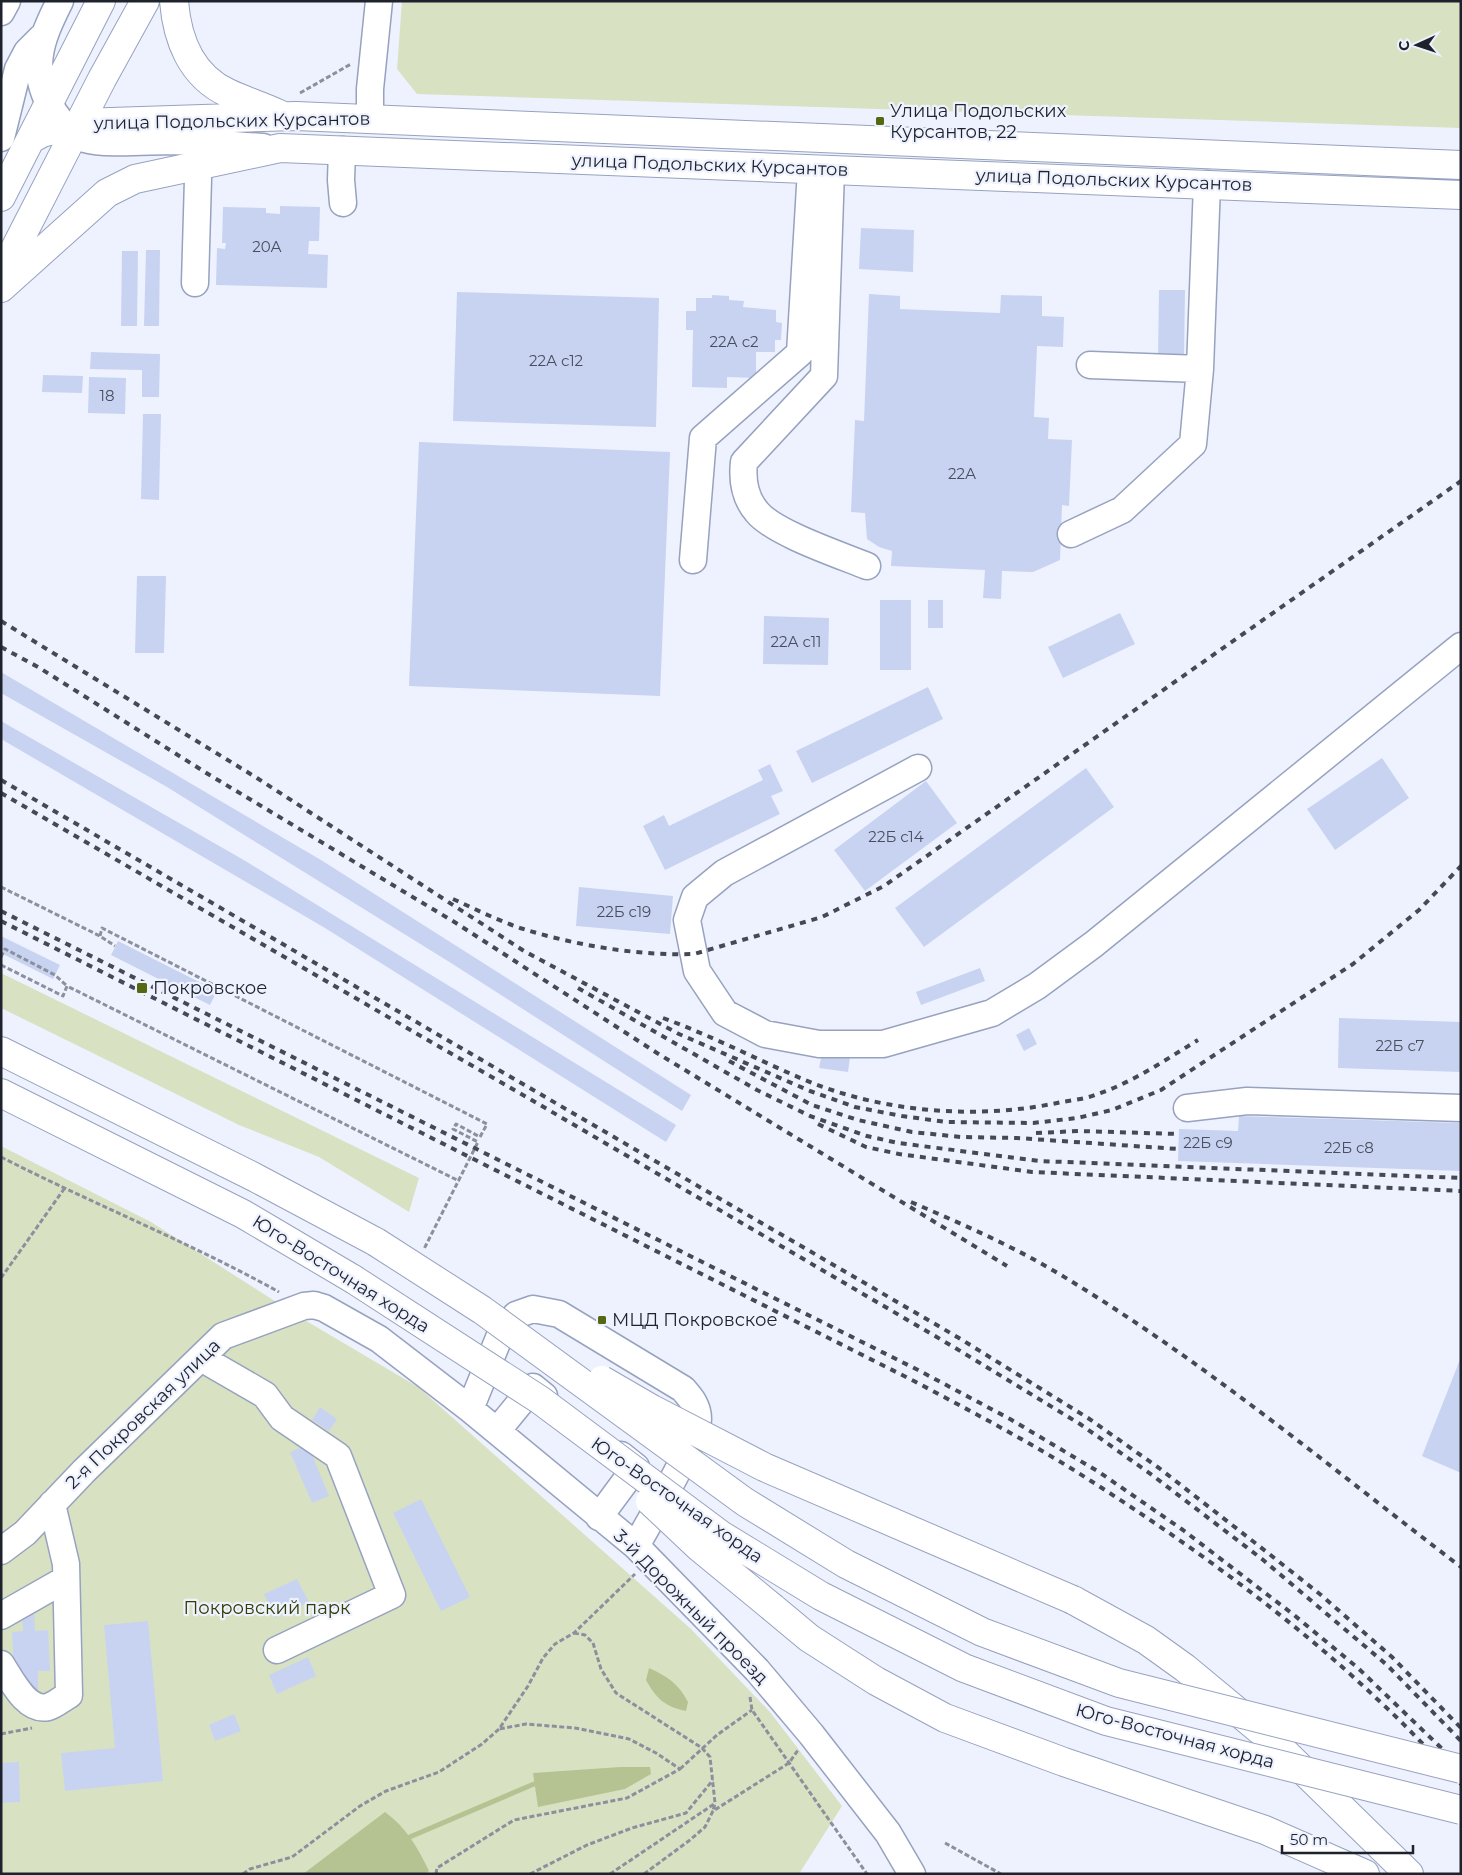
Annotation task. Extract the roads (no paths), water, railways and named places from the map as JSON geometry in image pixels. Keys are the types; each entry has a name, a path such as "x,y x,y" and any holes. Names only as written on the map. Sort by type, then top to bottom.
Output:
{"main road":[{"path":"1,198 101,1"},
{"path":"1,276 73,128 145,1"},
{"path":"174,1 176,25 182,46 198,70 228,93 290,106"},
{"name":"улица Подольских Курсантов","path":"31,139 73,128 290,106 370,118 1461,165"},
{"name":"улица Подольских Курсантов","path":"1,288 107,193 135,179 280,148 1461,195"},
{"name":"Юго-Восточная хорда","path":"1,1051 254,1177 376,1242 482,1310 745,1502 846,1564 982,1632 1119,1683 1461,1769"},
{"name":"Юго-Восточная хорда","path":"1,1093 243,1214 353,1279 540,1400 721,1535 821,1596 964,1668 1106,1721 1461,1810"},
{"path":"482,1310 652,1408 764,1467 1073,1600 1146,1640 1185,1668 1273,1741 1409,1874"},
{"path":"540,1400 707,1554 810,1638 876,1682 946,1718 1064,1762 1265,1830 1365,1874"}],"street":[{"path":"1,12 7,1"},
{"path":"1,138 18,69 28,52 44,34 60,1"},
{"path":"370,118 370,89 379,1"},
{"path":"44,34 38,71 41,86 49,104 73,128 91,140 178,141 280,148"},
{"path":"342,150 341,180 343,204"},
{"path":"195,166 198,179 195,283"},
{"path":"693,560 703,438 800,353 821,170"},
{"path":"821,170 824,376 744,462 742,480 748,497 757,513 776,527 867,566"},
{"path":"1071,534 1122,510 1193,444 1200,369 1207,184"},
{"path":"1090,365 1200,369"},
{"path":"918,768 724,874 695,897 687,920 697,971 725,1014 765,1034 820,1044 883,1044 992,1013 1037,986 1094,944 1461,646"},
{"path":"1186,1108 1247,1101 1461,1108"},
{"name":"3-й Дорожный проезд","path":"304,1306 314,1305 324,1308 379,1339 470,1409 599,1517 638,1558 757,1670 888,1833 906,1872"},
{"name":"2-я Покровская улица","path":"1,1551 25,1533 84,1471 223,1336 304,1306"},
{"path":"470,1409 501,1333 516,1315 533,1309 558,1314 683,1389 694,1403 698,1420 692,1440 638,1558"},
{"path":"201,1358 265,1395 282,1418 338,1456 392,1595 277,1650"},
{"path":"497,1431 533,1387 636,1467 599,1517"},
{"path":"1,1664 20,1692 37,1706 48,1707 69,1695 66,1564 52,1504"},
{"path":"1,1616 66,1579"}],"waterway":[{"path":"405,1839 534,1784 540,1784"}],"railway":[{"path":"453,899 503,922 562,940 650,953 694,954 822,917 884,886 1461,481"},
{"path":"1,621 257,778 524,951 679,1034 810,1091 855,1107 902,1116 946,1122 1033,1123 1077,1118 1112,1110 1161,1090 1353,964 1419,910 1461,866"},
{"path":"1,647 38,667 208,774 456,923 657,1053 1007,1266"},
{"path":"1,780 959,1338 1088,1418 1159,1468 1321,1595 1392,1657 1461,1728"},
{"path":"1,793 535,1102 952,1346 1080,1424 1152,1475 1262,1559 1387,1665 1461,1741"},
{"path":"1,911 918,1370 1010,1419 1099,1472 1183,1530 1294,1615 1358,1668 1461,1767"},
{"path":"1,921 914,1381 1048,1454 1165,1530 1275,1611 1310,1639 1387,1708 1461,1784"},
{"path":"578,988 757,1090 810,1116 867,1136 898,1143 1040,1161 1461,1178"},
{"path":"663,1018 699,1032 805,1080 835,1091 899,1106 965,1112 1030,1108 1091,1096 1135,1078 1198,1040"},
{"path":"729,1061 812,1105 858,1120 912,1132 961,1137 1017,1138 1178,1149"},
{"path":"818,1124 866,1147 899,1154 1032,1172 1461,1191"},
{"path":"1036,1133 1079,1131 1179,1134"},
{"path":"911,1202 1024,1254 1061,1275 1165,1342 1265,1415 1461,1567"}],"place":[{"name":"Улица Подольских Курсантов, 22","path":"880,121"},
{"name":"Покровское","path":"142,988"},
{"name":"МЦД Покровское","path":"602,1320"}],"park label":[{"name":"Покровский парк","path":"267,1608"}]}
